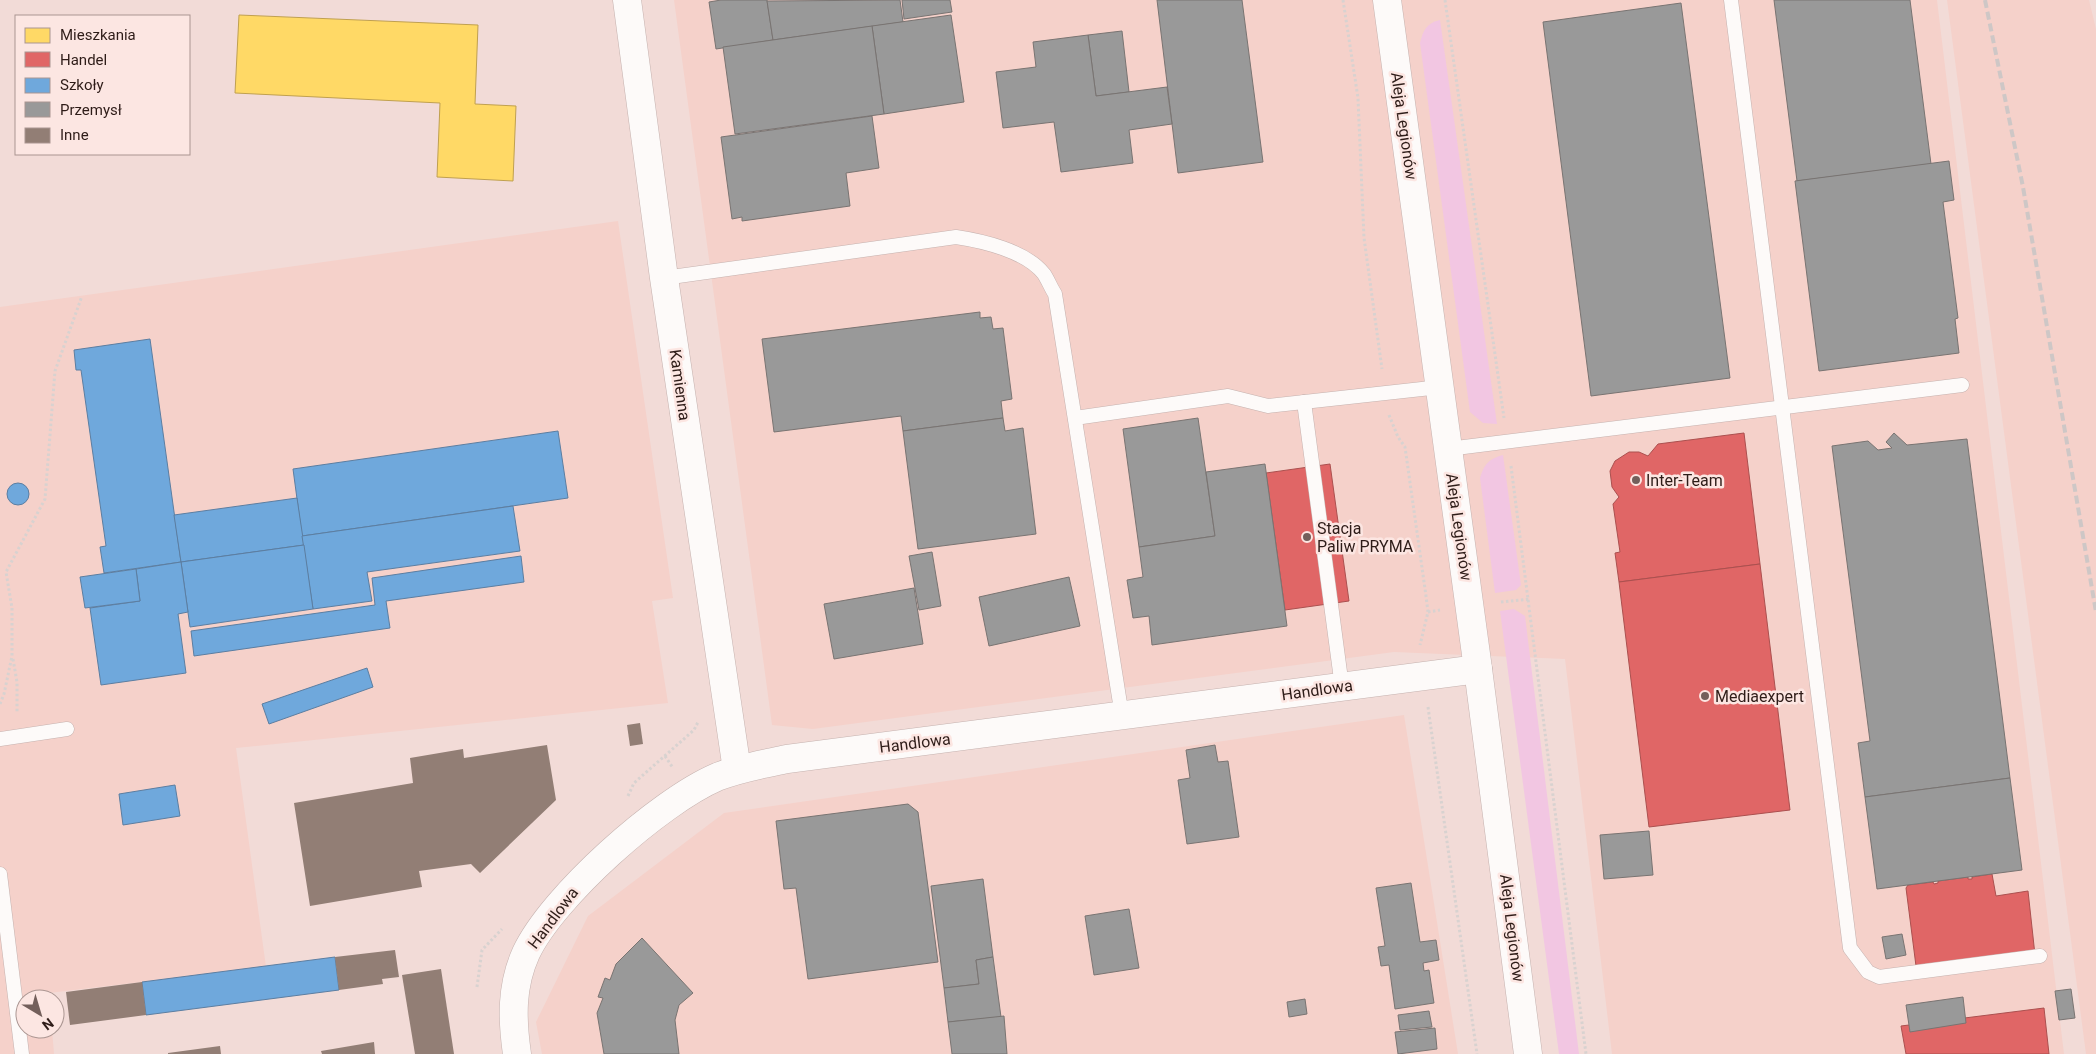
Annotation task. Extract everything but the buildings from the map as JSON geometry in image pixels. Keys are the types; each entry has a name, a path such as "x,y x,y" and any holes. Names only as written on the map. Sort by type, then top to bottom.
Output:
{"street":[{"name":"Kamienna","path":"627,0 664,278 738,770"},
{"name":"Aleja Legionów","path":"1387,0 1528,1054"},
{"name":"Handlowa","path":"517,1054 513,1025 513,996 526,953 551,915 604,858 665,808 716,777 787,759 1478,669"}],"lane":[{"path":"1731,0 1784,407 1850,948 1868,972 1879,977 2040,956"},
{"path":"664,278 956,237 983,242 1023,258 1043,273 1055,294 1122,716"},
{"path":"1448,449 1962,385"},
{"path":"1075,418 1228,396 1268,406 1440,387"},
{"path":"1304,402 1342,687"},
{"path":"3,738 67,729"},
{"path":"0,874 22,1054"}],"path":[{"path":"1343,0 1358,98 1364,238 1390,421 1405,447 1426,596 1428,612 1418,655 1434,743 1477,1054"},
{"path":"1445,0 1530,599 1586,1054"},
{"path":"0,704 12,656 12,608 6,572 45,499 55,371 82,296"},
{"path":"3,738 17,713 18,682 12,656"}],"shaded area":[{"path":"674,0 1937,0 2064,1054 1612,1054 1565,659 1394,652 813,729 772,725"},
{"path":"1947,0 2089,0 2096,29 2096,1054 2086,1054"},
{"path":"1440,20 1497,424 1483,423 1470,412 1420,43 1426,28"},
{"path":"618,221 673,598 652,601 668,703 236,748 266,967 65,991 65,989 15,989 15,1039 53,1039 54,1054 0,1054 0,307"},
{"path":"1503,455 1521,585 1516,590 1495,593 1480,478 1483,469 1488,463 1494,458"},
{"path":"1514,609 1525,616 1579,1054 1559,1054 1500,611"},
{"path":"1404,715 1458,1054 542,1054 536,1022 588,916 724,813"}],"railway":[{"path":"1985,0 2023,187 2096,612"}],"place":[{"name":"Inter-Team","path":"1636,480"},
{"name":"Stacja Paliw PRYMA","path":"1307,537"},
{"name":"Mediaexpert","path":"1705,696"}]}
